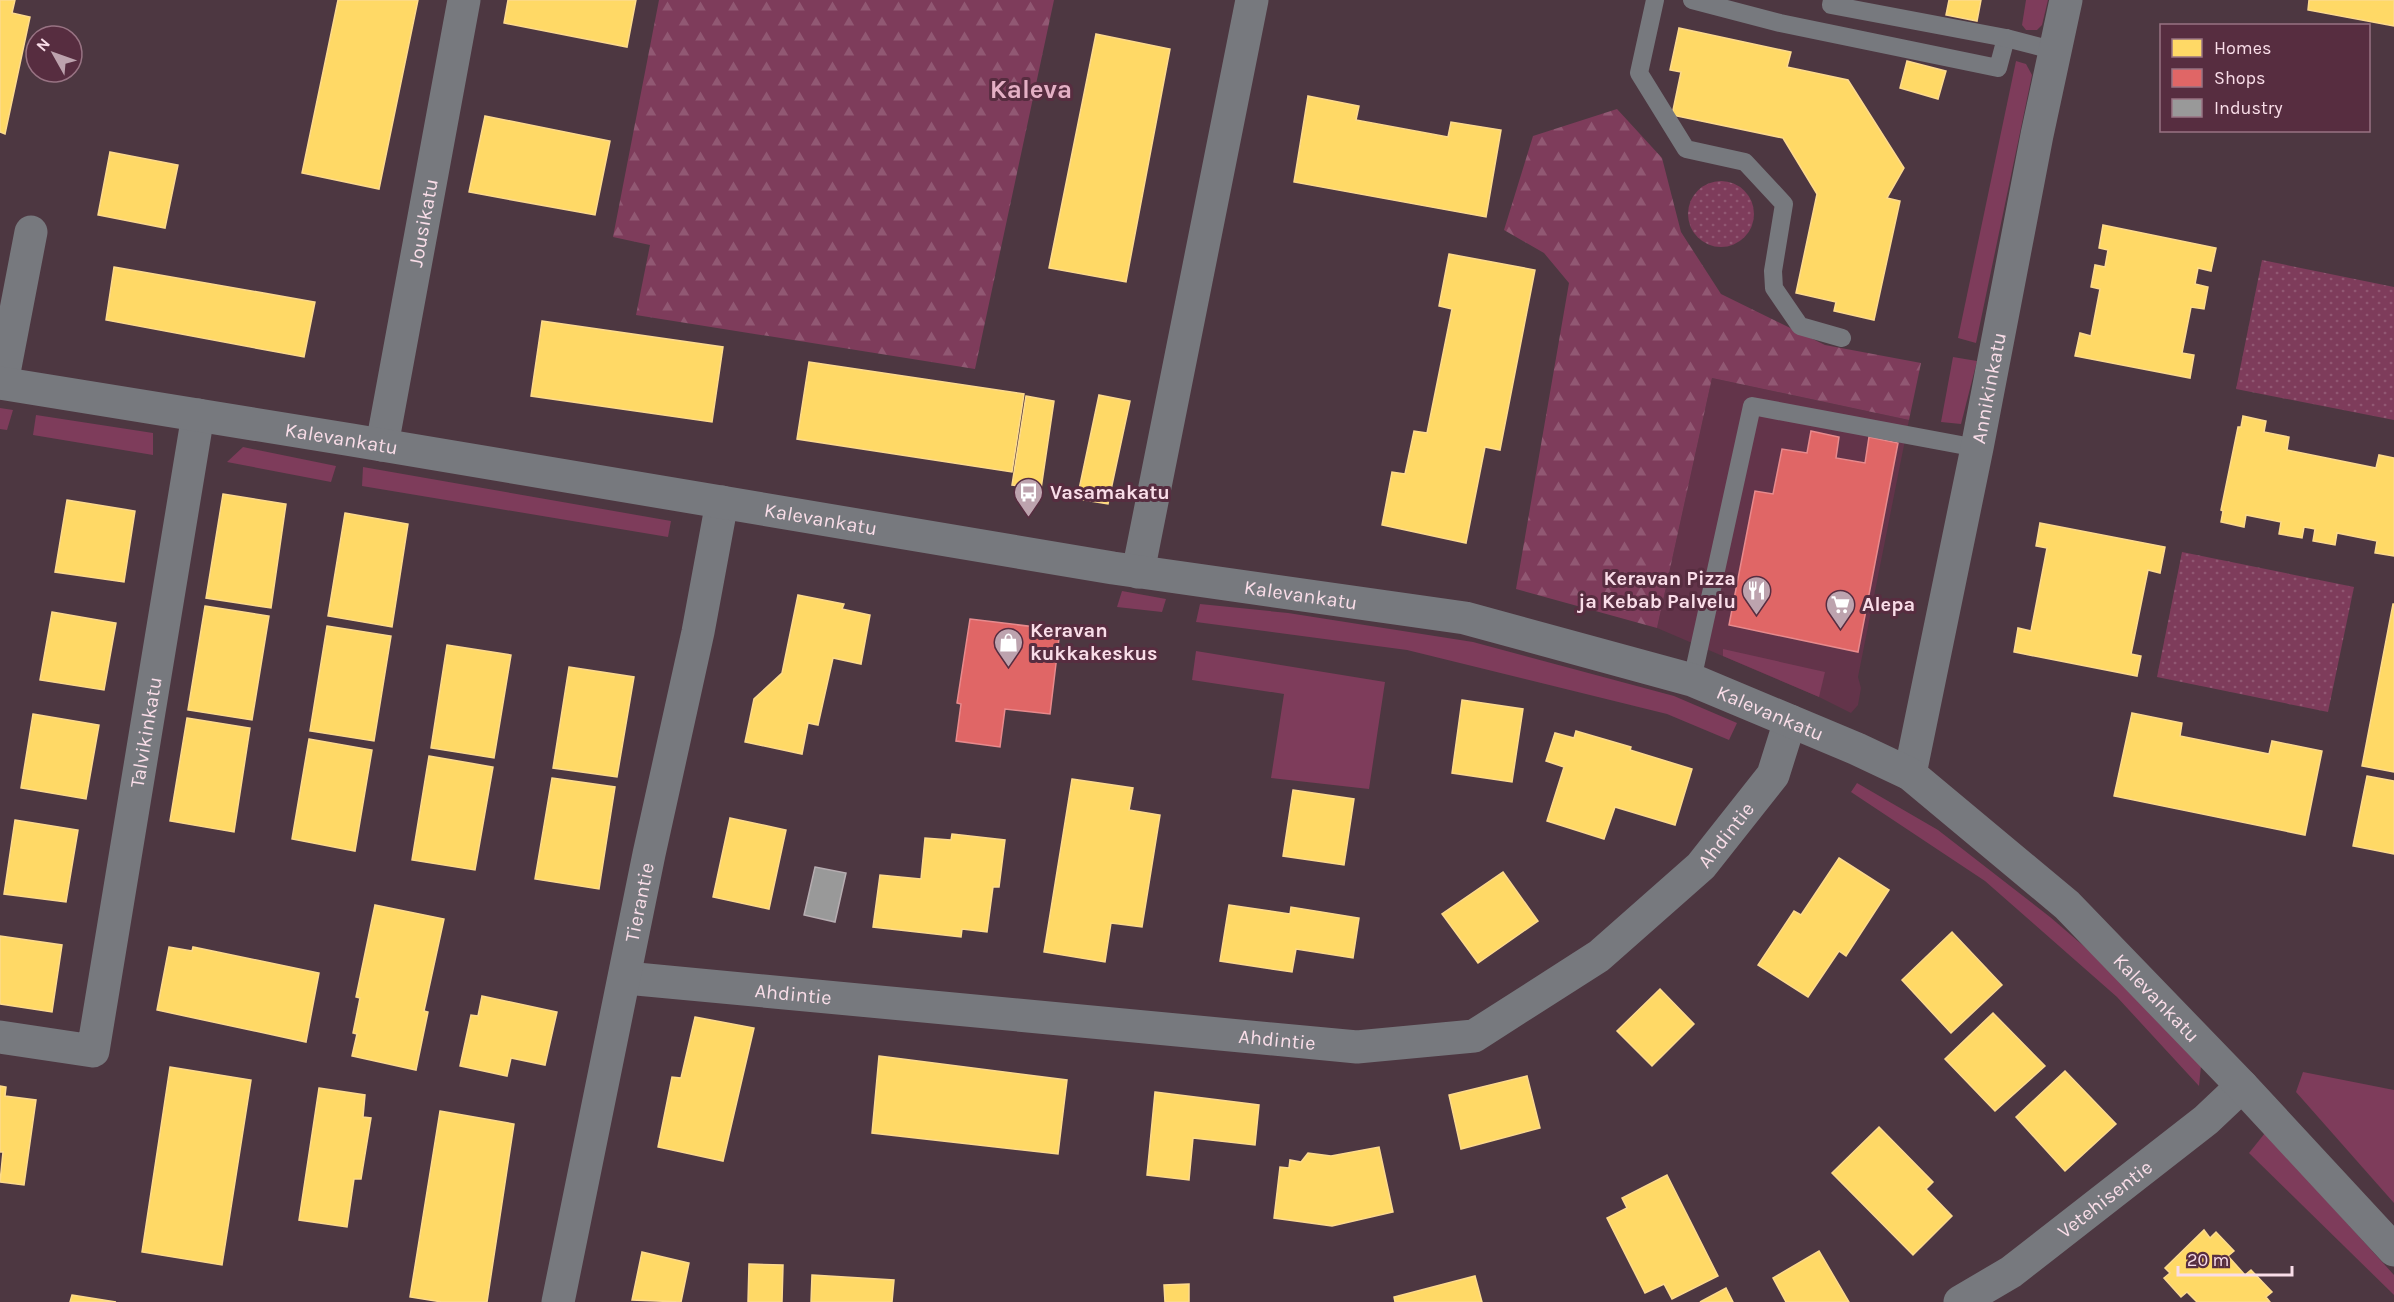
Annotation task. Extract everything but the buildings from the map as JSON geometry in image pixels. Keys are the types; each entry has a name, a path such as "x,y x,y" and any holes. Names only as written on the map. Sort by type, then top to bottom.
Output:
{"street":[{"name":"Jousikatu","path":"382,445 464,0"},
{"path":"1138,572 1249,0"},
{"name":"Annikinkatu","path":"1910,774 2066,0"},
{"path":"1,383 31,232"},
{"name":"Kalevankatu","path":"1,383 1138,572 1465,618 1692,680 1910,774 2067,905 2242,1086 2394,1250"},
{"name":"Talvikinkatu","path":"0,1037 93,1051 198,415"},
{"name":"Tierantie","path":"558,1302 698,632 722,502"},
{"name":"Ahdintie","path":"626,978 1357,1047 1474,1036 1599,956 1701,866 1773,775 1790,722"},
{"name":"Vetehisentie","path":"1960,1302 2012,1272 2206,1120 2242,1086"}],"lane":[{"path":"1655,0 1639,74 1686,149 1745,162 1784,204 1773,271 1774,288 1800,326 1842,338"},
{"path":"1692,0 1780,23 1998,68 2006,38"},
{"path":"1832,0 1831,4 2006,38 2056,51"},
{"path":"1692,680 1752,406 1977,448"}],"shaded area":[{"path":"1712,378 1909,420 1858,677 1861,688 1858,705 1851,713 1819,697 1657,628"}],"green space":[{"path":"659,0 1054,0 975,369 636,315 650,245 613,237"},
{"path":"2026,0 2048,0 2042,25 2037,30 2026,30 2022,25"},
{"path":"2016,61 2026,64 2032,75 1976,343 1958,338"},
{"path":"1617,109 1662,158 1681,232 1721,294 1825,345 1921,363 1909,420 1712,378 1657,628 1516,589 1569,283 1544,253 1504,230 1533,136"},
{"path":"1721,181 1734,183 1749,196 1754,214 1752,227 1739,242 1721,247 1708,245 1693,232 1688,214 1690,201 1703,186"},
{"path":"2262,260 2394,287 2394,420 2236,389"},
{"path":"1953,357 1977,361 1961,424 1941,422"},
{"path":"0,408 13,410 7,430 0,429"},
{"path":"36,415 153,433 153,455 33,435"},
{"path":"243,447 336,466 331,482 227,462"},
{"path":"363,467 671,521 668,537 362,486"},
{"path":"2182,552 2354,587 2328,712 2157,677"},
{"path":"1122,591 1166,599 1162,612 1117,607"},
{"path":"1200,604 1288,613 1473,642 1674,696 1737,723 1729,740 1667,714 1407,650 1196,622"},
{"path":"1723,649 1825,672 1819,697 1723,656"},
{"path":"1196,651 1385,682 1369,789 1271,778 1284,694 1192,680"},
{"path":"1857,783 1938,830 2050,917 2100,960 2201,1066 2199,1086 2117,997 1985,881 1851,792"},
{"path":"2303,1072 2394,1090 2394,1203 2296,1092"},
{"path":"2265,1133 2394,1275 2394,1295 2249,1153"}],"place":[{"name":"Vasamakatu","path":"1029,518"},
{"name":"Keravan Pizza ja Kebab Palvelu","path":"1757,616"},
{"name":"Alepa","path":"1841,630"},
{"name":"Keravan kukkakeskus","path":"1009,668"}],"district":[{"name":"Kaleva","path":"1031,89"}]}
